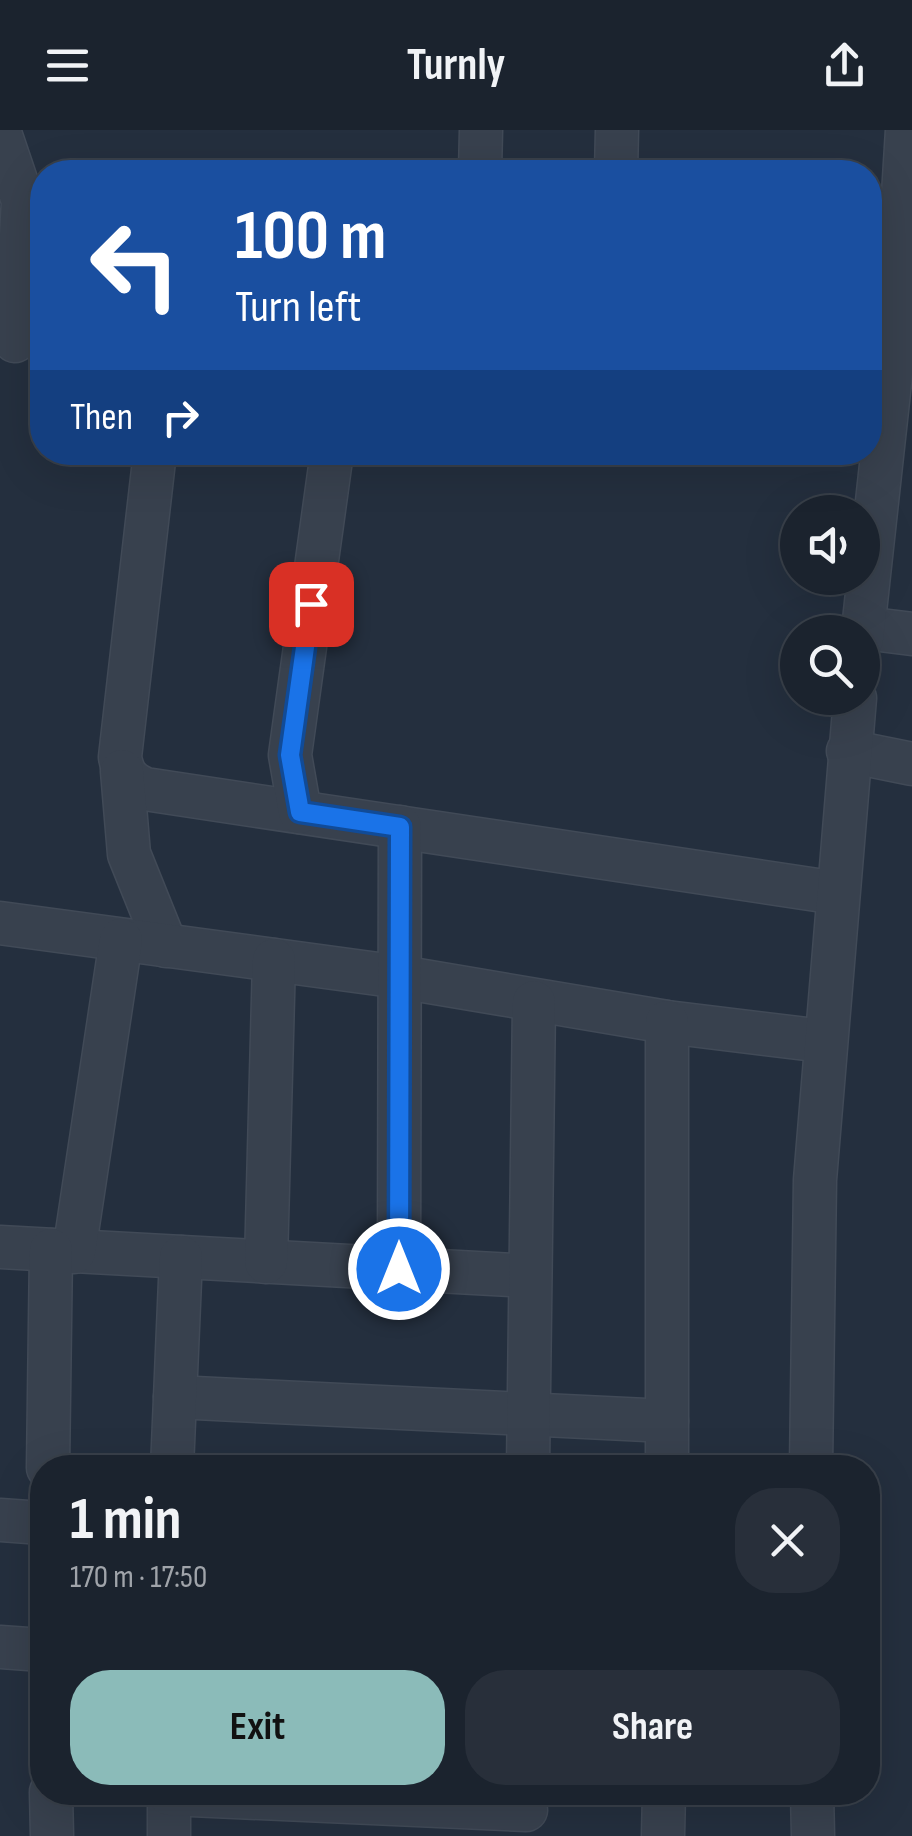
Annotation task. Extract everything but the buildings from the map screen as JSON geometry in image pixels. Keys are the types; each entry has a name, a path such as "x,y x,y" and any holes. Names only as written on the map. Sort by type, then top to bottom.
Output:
{"street":[{"path":"480,160 481,130"},
{"path":"617,160 618,130"},
{"path":"867,615 895,494 902,356 886,249 907,130"},
{"path":"0,133 23,201 19,342"},
{"path":"154,465 120,757 132,866 166,946"},
{"path":"300,812 290,755 330,465"},
{"path":"880,633 912,634"},
{"path":"811,1455 815,1180 823,1041 853,715"},
{"path":"848,751 912,764"},
{"path":"122,771 132,784 145,789 837,893"},
{"path":"399,1269 400,827"},
{"path":"0,923 400,977 667,1022 823,1041"},
{"path":"49,1455 62,1251 121,940"},
{"path":"266,1262 274,960"},
{"path":"528,1455 534,1002"},
{"path":"666,1455 667,1022"},
{"path":"0,1247 530,1276"},
{"path":"173,1455 180,1257"},
{"path":"175,1397 667,1421"},
{"path":"0,1520 30,1522"},
{"path":"0,1648 30,1649"},
{"path":"51,1805 52,1836"},
{"path":"169,1805 169,1836"},
{"path":"383,1805 526,1813"},
{"path":"663,1836 664,1805"},
{"path":"812,1805 813,1836"}],"route":[{"path":"311,604 290,755 300,812 400,827 399,1269"}]}
